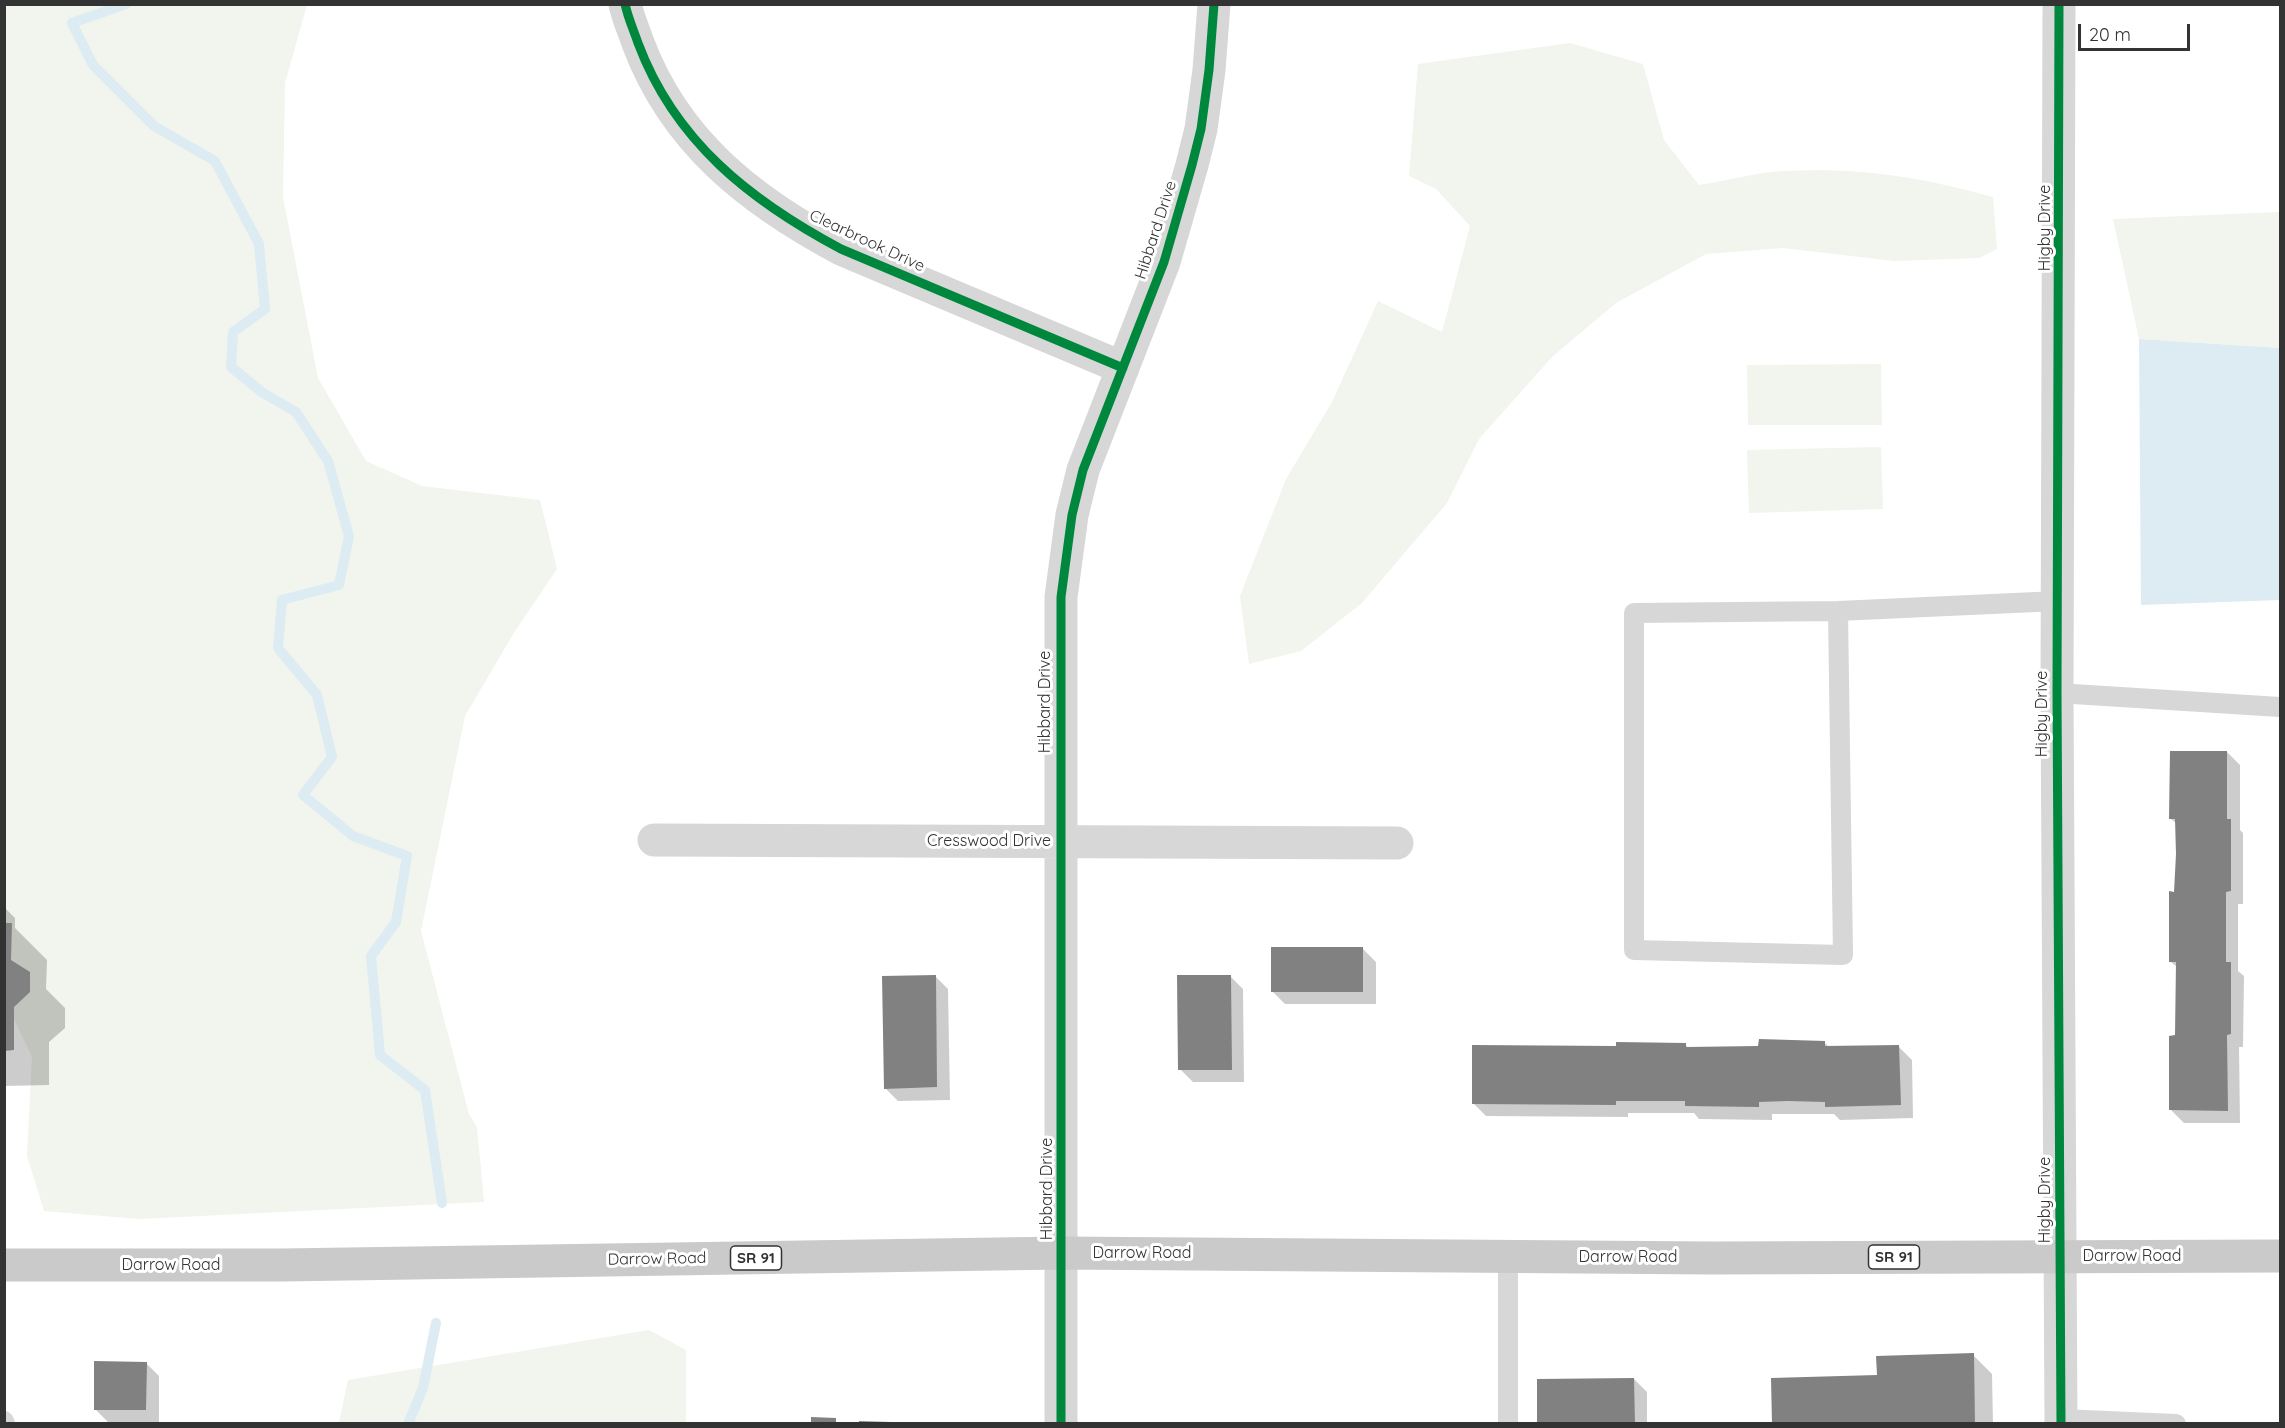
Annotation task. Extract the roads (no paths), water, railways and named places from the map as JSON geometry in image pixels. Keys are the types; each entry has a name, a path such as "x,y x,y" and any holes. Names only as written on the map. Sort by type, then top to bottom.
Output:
{"main road":[{"name":"Darrow Road","path":"4,1265 283,1265 1062,1253 1508,1256 2280,1256"}],"street":[{"name":"Clearbrook Drive","path":"625,4 647,67 676,117 714,163 758,199 798,227 841,249 1123,368"},
{"name":"Hibbard Drive","path":"1062,1424 1061,597 1072,515 1083,470 1164,262 1192,165 1209,70 1214,4"},
{"name":"Higby Drive","path":"2059,4 2057,693 2061,1421"},
{"name":"Cresswood Drive","path":"654,840 1397,843"}],"lane":[{"path":"1838,610 1843,955 1634,950 1634,613 1838,610 2058,601"},
{"path":"2057,693 2280,707"},
{"path":"1508,1256 1508,1424"},
{"path":"2061,1421 2176,1424"}],"waterway":[{"path":"126,4 72,23 93,65 154,126 215,161 259,244 265,309 233,332 231,367 263,393 296,412 328,461 349,536 339,585 282,600 278,648 317,695 332,757 303,795 353,836 407,856 396,922 371,956 380,1055 425,1090 442,1203"},
{"path":"408,1424 423,1388 436,1323"}]}
